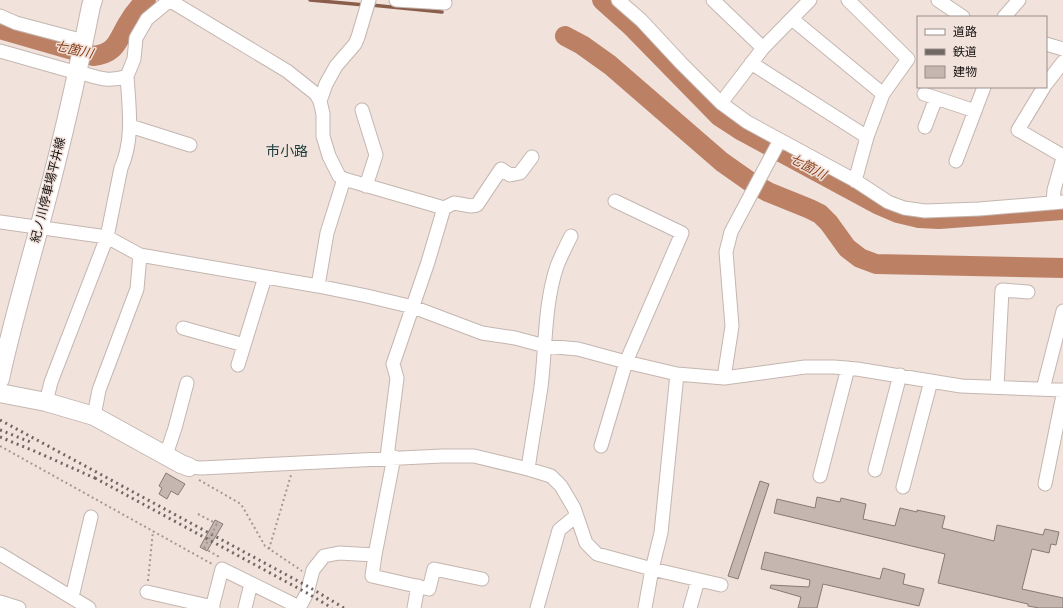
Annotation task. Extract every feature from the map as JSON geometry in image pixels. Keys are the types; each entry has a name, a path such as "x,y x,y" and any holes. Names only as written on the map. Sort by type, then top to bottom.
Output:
{"main road":[{"name":"紀ノ川停車場平井線","path":"0,379 4,341 39,228 54,171 93,0"},
{"path":"0,393 46,402 94,416 189,467"}],"street":[{"path":"46,402 50,382 107,236 130,126 127,76 134,59 136,38 147,19 170,0 286,71 316,94 320,101 323,114 323,136 329,156 339,176 344,179 444,208 454,204 477,206 501,169 510,175 520,173 532,157"},
{"path":"396,0 445,3"},
{"path":"618,0 641,20 721,103 777,146 855,181 888,202 904,208 925,212 1058,203 1054,190 1063,157 1018,130 1043,88"},
{"path":"713,0 763,48"},
{"path":"848,0 908,59 883,94 867,138 855,181"},
{"path":"938,0 962,16"},
{"path":"1005,16 1020,0"},
{"path":"721,103 763,48 792,19 805,2"},
{"path":"320,101 326,84 336,66 355,44 367,5"},
{"path":"0,16 16,23 83,43"},
{"path":"792,19 883,94"},
{"path":"1047,44 1063,49"},
{"path":"0,51 66,70 78,67 93,78 117,80 127,76"},
{"path":"1047,83 1063,62"},
{"path":"752,63 867,138"},
{"path":"956,161 984,88"},
{"path":"926,127 930,96 975,112"},
{"path":"362,110 376,155 366,186"},
{"path":"130,126 190,145"},
{"path":"724,378 732,326 726,252 731,232 777,146"},
{"path":"318,286 328,233 344,179"},
{"path":"601,446 626,362 682,233 615,201"},
{"path":"444,208 428,262 393,364 397,378 391,457 372,576 429,588 434,569 482,579"},
{"path":"0,222 107,236 140,255 318,286 413,307 482,333 515,338 545,346 578,349 677,374 724,378 805,367 848,368 900,375 961,386 1063,390"},
{"path":"528,468 541,389 546,320 557,266 571,236"},
{"path":"94,416 99,390 137,289 140,255"},
{"path":"238,365 265,277"},
{"path":"997,387 1002,290 1028,292"},
{"path":"1043,389 1063,311"},
{"path":"183,328 244,345"},
{"path":"820,476 848,368"},
{"path":"645,608 652,569 661,533 677,374"},
{"path":"875,470 900,375"},
{"path":"903,487 931,381"},
{"path":"166,455 187,383"},
{"path":"1045,484 1063,395"},
{"path":"189,467 201,468 391,457 474,456 528,468 551,476 561,486 574,508 586,543 597,554 652,569 721,585"},
{"path":"537,608 559,530 576,516"},
{"path":"72,597 92,517"},
{"path":"147,592 212,608 223,564 251,584 299,607 307,593 313,570 324,556 339,553 375,555"},
{"path":"0,554 90,608"},
{"path":"690,608 698,580"},
{"path":"245,608 251,584"},
{"path":"414,608 418,586"},
{"path":"0,602 19,608"}],"path":[{"path":"0,446 153,531 223,564"},
{"path":"269,549 295,462"},
{"path":"189,467 187,474 241,504 265,546 311,577"},
{"path":"198,514 217,524 204,548 223,564"},
{"path":"147,592 153,531"}],"building":[{"path":"166,473 185,484 178,495 171,491 167,499 159,494 162,488 159,486"},
{"path":"760,481 769,484 738,579 728,576"},
{"path":"817,497 840,502 841,498 866,504 863,519 895,526 900,508 945,516 942,528 994,541 997,525 1043,535 1045,529 1059,532 1056,545 1051,544 1049,553 1032,549 1022,589 1063,598 1063,608 1039,608 1028,606 1028,604 938,583 945,554 774,513 777,499 815,508"},
{"path":"215,520 223,524 207,551 200,547"},
{"path":"765,552 880,579 883,568 905,574 903,584 924,589 919,606 823,584 817,608 798,608 801,597 770,588 771,585 809,587 810,580 761,569"}],"waterway":[{"name":"七箇川","path":"0,29 93,56 112,49 132,17 146,0"},
{"path":"310,0 365,5"},
{"name":"七箇川","path":"602,0 631,26 719,116 742,131 877,204 898,213 919,218 939,219 1063,210"},
{"path":"371,5 442,12"},
{"path":"565,36 582,45 610,65 722,162 749,181 768,192 820,214 829,223 847,248 860,258 876,264 1063,268"}],"railway":[{"path":"0,420 309,587 344,608"},
{"path":"0,430 33,443"},
{"path":"0,437 97,479"},
{"path":"95,478 332,608"}],"district":[{"name":"市小路","path":"287,151"}]}
